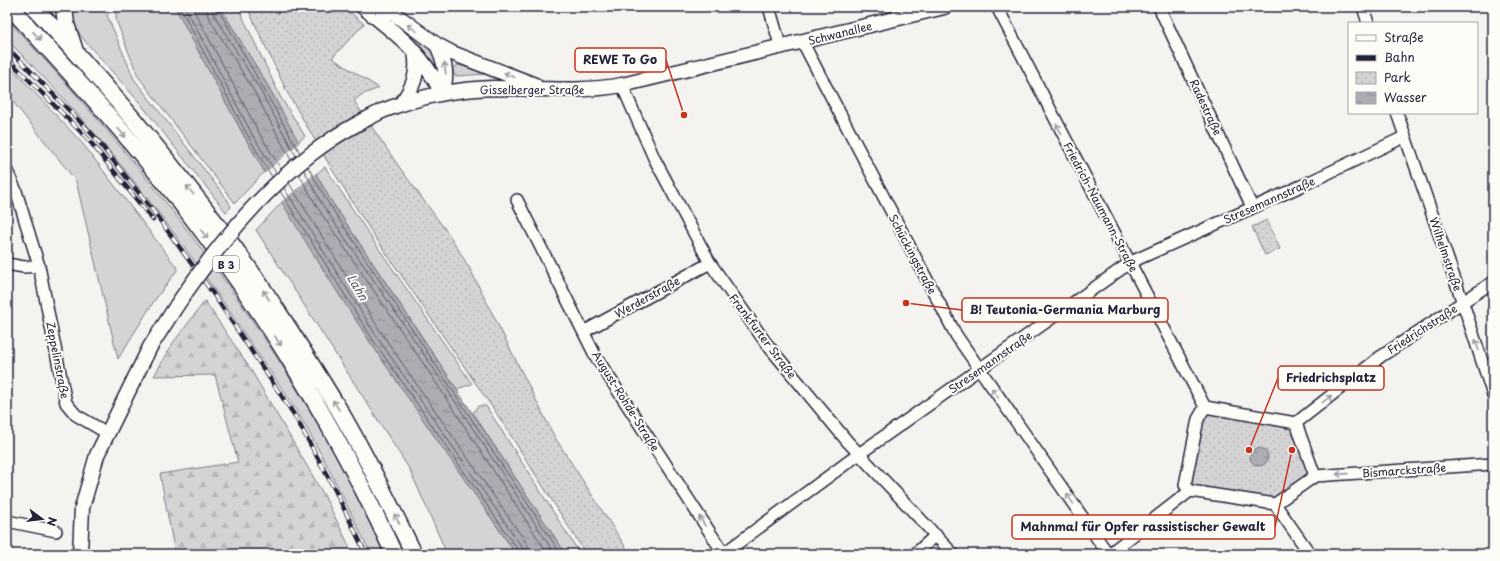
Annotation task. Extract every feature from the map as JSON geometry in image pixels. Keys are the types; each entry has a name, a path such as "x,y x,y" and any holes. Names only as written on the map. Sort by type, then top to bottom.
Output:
{"highway":[{"name":"B 3","path":"10,7 77,79 209,240 282,347 322,414 371,506 394,554"},
{"name":"B 3","path":"34,7 76,53 184,182 225,235 264,292 338,408 414,554"},
{"path":"64,7 66,24 76,53"}],"main road":[{"path":"363,7 396,33 415,52 428,67 442,93"},
{"name":"Schwanallee","path":"622,85 803,43 944,7"},
{"path":"387,8 437,45 468,60 545,89"},
{"path":"437,45 446,67 446,76 442,93"},
{"path":"401,104 417,76 415,52"},
{"name":"Gisselberger Straße","path":"107,433 150,347 177,305 225,240 286,175 331,139 382,111 401,104 442,93 492,88 595,89 622,85"},
{"path":"80,554 80,522 84,496 97,454 107,433"}],"street":[{"path":"769,7 781,48"},
{"name":"Friedrich-Naumann-Straße","path":"998,7 1065,140 1205,407"},
{"name":"Radestraße","path":"1159,7 1252,207"},
{"path":"1363,7 1368,22"},
{"name":"Schückingstraße","path":"803,43 956,335 1108,554"},
{"name":"Frankfurter Straße","path":"622,85 654,158 710,262 766,343 859,454 953,554"},
{"name":"Wilhelmstraße","path":"1396,114 1463,303 1493,395"},
{"name":"Stresemannstraße","path":"724,554 859,454 1130,262 1404,136"},
{"name":"Zeppelinstraße","path":"7,171 16,191 39,266 66,403 76,416 107,433"},
{"name":"August-Rohde-Straße","path":"517,200 585,331 596,357 724,554"},
{"name":"Werderstraße","path":"585,331 710,262"},
{"path":"7,264 24,267 39,266"},
{"name":"Friedrichstraße","path":"1296,423 1380,357 1493,282"},
{"path":"1205,407 1296,423 1315,476 1275,504 1190,491 1185,484 1198,419 1205,407"},
{"name":"Bismarckstraße","path":"1315,476 1493,464"},
{"path":"1108,554 1190,491"},
{"path":"1275,504 1310,554"},
{"path":"7,521 56,531"},
{"path":"915,554 936,535"}],"green space":[{"path":"71,7 110,7 110,11 107,15 134,79 227,199 231,207 226,212 140,103 84,40 75,27"},
{"path":"116,7 175,7 245,138 265,171 235,203 138,76 116,20"},
{"path":"220,7 238,7 280,96 305,136 298,142 268,86"},
{"path":"247,7 344,7 364,24 332,58 379,88 361,95 354,101 402,171 450,236 470,269 554,436 630,554 586,554 501,420 371,231 333,171 287,92"},
{"path":"370,7 377,7 412,31 427,46 437,64 433,65"},
{"path":"7,19 123,149 213,265 269,345 295,386 346,474 386,554 371,554 327,465 298,413 195,262 137,185 106,147 74,110 7,40"},
{"path":"7,63 83,144 178,269 154,301 118,359 76,181 7,94"},
{"path":"459,65 488,74 455,76 452,68"},
{"path":"325,167 370,236 472,384 457,389 330,199 316,174"},
{"path":"282,202 370,342 516,554 447,554 410,470 256,230"},
{"path":"1267,220 1280,249 1265,255 1252,227"},
{"path":"205,301 251,370 325,497 353,554 175,554 160,474 238,462 215,375 154,376 173,343"},
{"path":"478,406 486,406 580,554 566,554 473,413"},
{"path":"1204,410 1294,425 1313,475 1275,502 1192,489 1187,484"}],"water":[{"name":"Lahn","path":"175,7 220,7 268,86 330,199 566,554 516,554 397,382 311,251 256,157"},
{"path":"1259,448 1265,451 1268,457 1265,463 1259,466 1253,463 1250,457 1253,451"}],"pier":[{"path":"300,142 317,172 280,203 264,174"}],"railway":[{"path":"7,47 93,135 154,212 212,292 295,416 335,490 366,554"},
{"path":"7,58 88,139 153,220"}],"place":[{"name":"REWE To Go","path":"684,115"},
{"name":"B! Teutonia-Germania Marburg","path":"906,303"},
{"name":"Friedrichsplatz","path":"1249,450"},
{"name":"Mahnmal für Opfer rassistischer Gewalt","path":"1292,450"}]}
